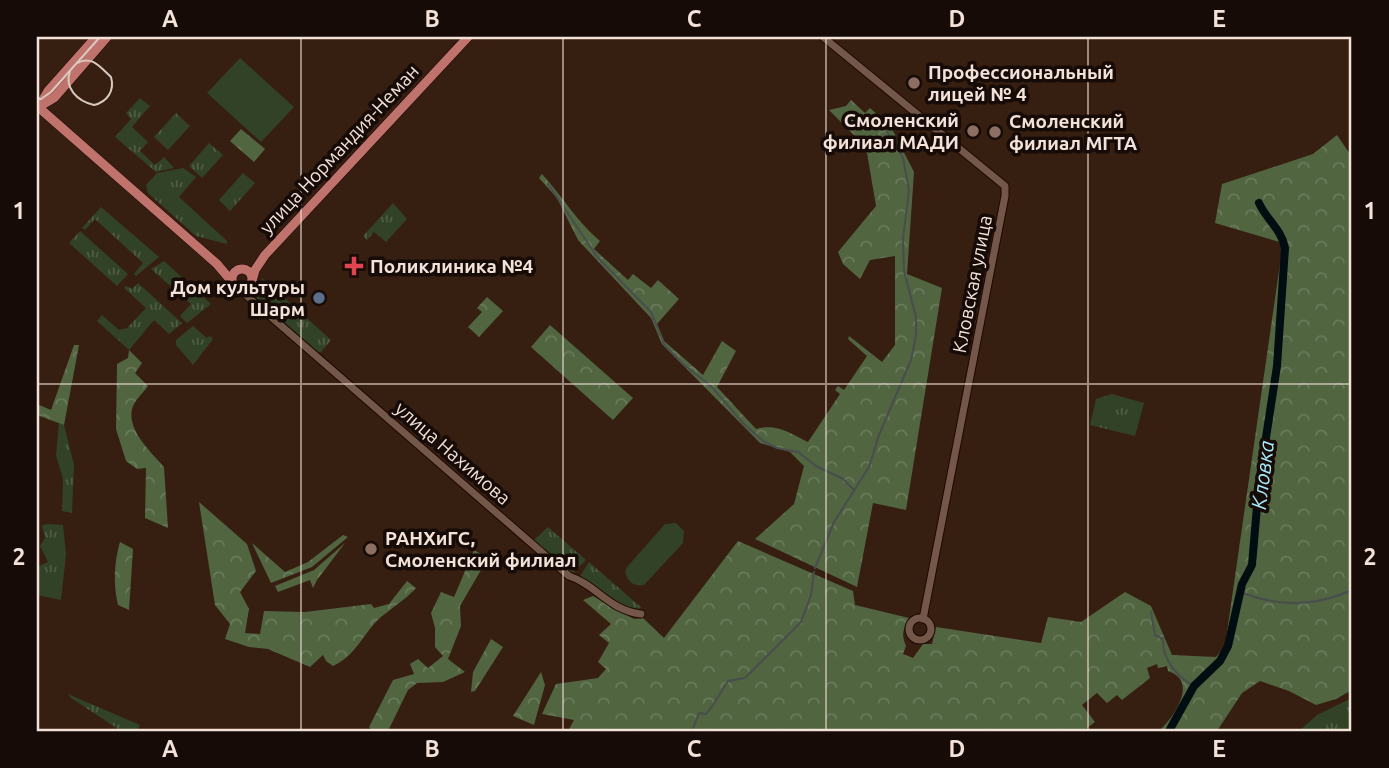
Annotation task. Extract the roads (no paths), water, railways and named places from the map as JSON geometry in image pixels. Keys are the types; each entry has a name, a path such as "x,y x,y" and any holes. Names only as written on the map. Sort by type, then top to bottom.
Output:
{"main road":[{"path":"37,107 96,37"},
{"path":"37,107 54,98 107,37"},
{"name":"улица Нормандия-Неман","path":"265,255 467,37"},
{"path":"37,95 48,91"},
{"path":"37,107 226,271 251,266 265,255"},
{"path":"217,264 236,286 245,289 252,282 255,270 265,255"},
{"path":"240,269 250,273 252,282"},
{"path":"236,286 232,277 240,269"}],"street":[{"name":"Кловская улица","path":"823,37 1005,186 1003,208 923,619"},
{"path":"252,282 250,291 253,300"},
{"name":"улица Нахимова","path":"236,286 569,576 581,580 599,596 627,612 641,614"}],"waterway":[{"path":"815,568 834,522 869,467 879,435 911,360 916,335 916,317 904,271 903,239 909,190 903,158 884,127"},
{"path":"548,184 598,258 651,312 665,346 711,386 743,423 763,441 777,448 798,452 816,466 843,479 853,489"},
{"name":"Кловка","path":"1169,731 1194,686 1220,661 1228,646 1242,584 1252,565 1259,483 1277,366 1285,248 1281,236 1259,203"},
{"path":"692,731 699,713 706,714 728,681 745,678 801,622 811,595 814,572"},
{"path":"1240,592 1269,600 1296,603 1324,600 1352,590"},
{"path":"1151,612 1155,635 1163,639 1168,660 1176,672 1194,686"}],"tram line":[{"path":"37,99 51,92 100,37"},
{"path":"70,71 70,88 77,97 94,105 106,99 112,87 111,77 91,61 77,63"}],"place":[{"name":"Профессиональный лицей № 4","path":"914,83"},
{"name":"Смоленский филиал МАДИ","path":"973,131"},
{"name":"Смоленский филиал МГТА","path":"995,132"},
{"name":"Поликлиника №4","path":"354,266"},
{"name":"Дом культуры Шарм","path":"319,298"},
{"name":"РАНХиГС, Смоленский филиал","path":"371,549"}]}
